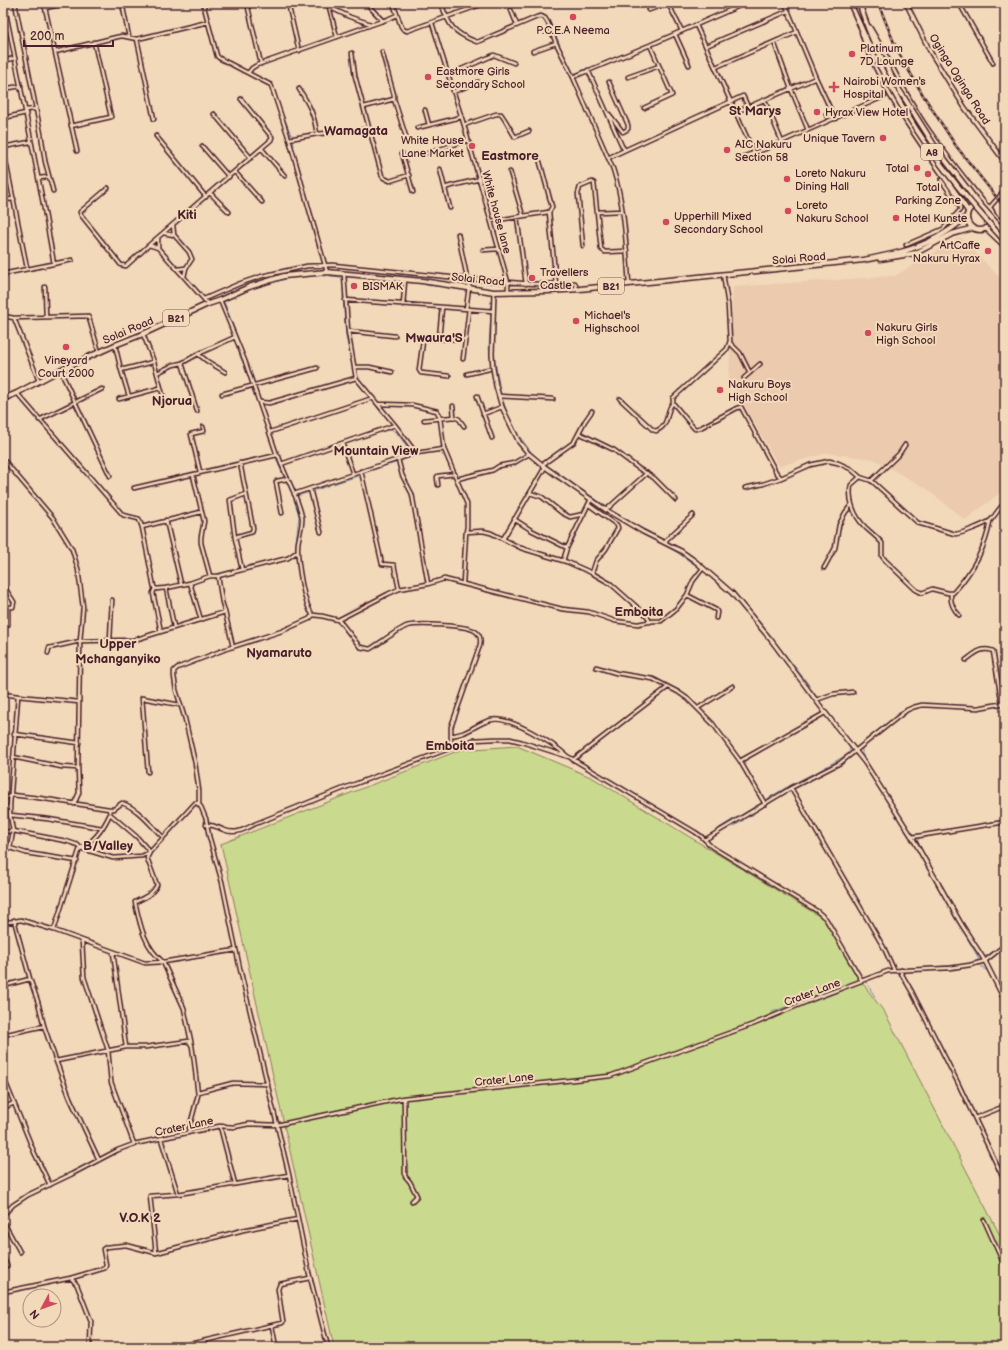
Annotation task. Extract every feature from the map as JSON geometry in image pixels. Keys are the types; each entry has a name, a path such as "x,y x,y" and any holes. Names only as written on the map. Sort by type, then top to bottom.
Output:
{"highway":[{"name":"A8","path":"850,3 862,32 892,90 923,140 964,195 1005,241"},
{"name":"A8","path":"859,3 878,51 898,88 936,148 976,200 1005,233"},
{"path":"869,27 902,89 920,118 935,140 987,207 1005,227"},
{"path":"862,32 868,51 894,102 910,128 968,210"},
{"path":"987,207 976,204 968,210 968,222 973,228 986,228 991,222 992,213"},
{"name":"Solai Road","path":"3,399 98,352 143,334 208,304 270,279 299,273 327,272 405,279 494,292 577,289 864,260 890,255 916,247 955,226 967,216"},
{"name":"B21","path":"864,260 888,259 916,252 952,234 973,228"},
{"path":"986,228 1005,246"}],"street":[{"path":"4,3 26,112 30,142 39,178 54,264"},
{"path":"15,3 53,191"},
{"path":"44,3 77,151"},
{"path":"45,8 69,3"},
{"path":"122,3 129,37"},
{"path":"204,3 217,56 271,85 289,139 327,272"},
{"path":"247,3 261,64"},
{"path":"288,3 299,51"},
{"path":"328,3 337,38"},
{"path":"366,3 383,21"},
{"path":"393,3 401,26 407,31 486,3"},
{"path":"441,3 446,18 455,31 477,42 541,16 548,22 556,44 573,77 608,158 618,185 629,284"},
{"path":"649,10 668,3 682,31"},
{"path":"573,77 746,3"},
{"path":"785,3 834,117"},
{"name":"Oginga Oginga Road","path":"906,3 931,53 965,108 1005,162"},
{"path":"959,3 993,63"},
{"path":"329,7 350,17 371,24"},
{"path":"511,10 517,25"},
{"path":"706,46 788,11"},
{"path":"248,73 252,68 261,64 337,38 397,15"},
{"path":"55,52 117,37 137,39 208,22"},
{"name":"White house lane","path":"432,23 480,179 508,282 508,291"},
{"path":"696,25 754,153"},
{"path":"3,30 9,29"},
{"path":"716,67 797,32"},
{"path":"675,34 689,65"},
{"path":"137,39 154,119"},
{"path":"71,126 111,116 94,42"},
{"path":"774,42 808,130"},
{"path":"533,52 556,44"},
{"path":"644,108 672,95 650,45"},
{"path":"382,52 394,99 407,140"},
{"path":"352,53 355,76 384,178 390,181 409,175"},
{"path":"448,75 494,55 514,63"},
{"path":"3,61 15,58"},
{"path":"628,77 659,66"},
{"path":"588,70 625,150"},
{"path":"736,112 765,101 816,78"},
{"path":"453,92 478,82"},
{"path":"605,109 622,132 628,129 628,125 609,82"},
{"path":"3,89 21,86"},
{"path":"299,89 310,105 317,134"},
{"path":"608,158 743,96 748,107"},
{"path":"738,157 754,153 782,142 834,117 885,96"},
{"path":"108,188 80,212 121,265 126,266 262,149 272,137 241,99"},
{"path":"364,107 394,99"},
{"path":"765,101 782,142"},
{"path":"3,118 36,109"},
{"path":"425,110 429,125"},
{"path":"214,114 251,158"},
{"path":"464,125 496,114 501,114 515,137 529,131"},
{"path":"826,114 827,117 834,117"},
{"path":"417,128 461,117"},
{"path":"289,139 317,134 369,129"},
{"path":"156,136 206,196"},
{"path":"428,153 468,140"},
{"path":"27,268 3,147 30,142"},
{"path":"202,146 229,177"},
{"path":"262,149 285,176"},
{"path":"402,153 413,192"},
{"path":"540,162 552,207 549,212 556,284"},
{"path":"440,169 450,208"},
{"path":"235,172 262,202"},
{"path":"510,172 523,216"},
{"path":"39,178 49,177"},
{"path":"445,189 480,179"},
{"path":"906,245 943,229 960,210 960,206 941,180"},
{"path":"583,246 578,194 580,187 590,182 594,183 602,251 626,251"},
{"path":"987,207 1005,190"},
{"path":"210,193 229,212"},
{"path":"3,200 14,199"},
{"path":"597,212 622,211"},
{"path":"491,222 549,212"},
{"path":"517,217 526,284"},
{"path":"174,224 174,235 191,256 191,262 186,268 184,278"},
{"path":"163,233 174,235"},
{"path":"458,234 469,288 464,359"},
{"path":"158,238 158,248"},
{"path":"149,245 158,248 208,304"},
{"path":"483,250 498,249"},
{"path":"3,274 72,260"},
{"path":"204,299 241,283 262,276 307,266 340,266 526,284 575,283 577,289"},
{"path":"176,269 186,268"},
{"path":"344,274 348,331 356,378 416,453"},
{"path":"620,398 653,430 656,431 660,429 668,418 669,408 673,402 673,397 727,349 730,343 728,306 723,274"},
{"path":"457,286 458,278"},
{"path":"403,305 405,279"},
{"path":"45,287 46,317"},
{"path":"494,292 492,361 502,406 519,442 529,454 544,466 606,510 681,552 703,568 732,593 740,602 771,640 825,713 856,750 912,837 960,922 985,961 1005,1001"},
{"path":"220,300 254,385 277,455 294,494 302,518 298,551 305,597 310,612 313,615 338,620 360,647 370,650 408,626 422,624 467,628 479,635 480,644 451,727 451,748"},
{"path":"345,300 493,311"},
{"path":"439,339 442,307"},
{"path":"3,316 14,318 87,316 89,318 98,352"},
{"path":"14,318 39,381"},
{"path":"348,331 395,336"},
{"path":"143,334 154,362 165,403"},
{"path":"157,373 182,363 235,337"},
{"path":"449,376 421,373 419,370 424,339 466,340"},
{"path":"730,343 740,353 750,373"},
{"path":"115,345 129,396"},
{"path":"198,354 225,372"},
{"path":"121,370 154,362"},
{"path":"182,363 197,411"},
{"path":"744,378 760,364"},
{"path":"354,367 373,368 392,372"},
{"path":"222,394 317,368"},
{"path":"467,374 489,369"},
{"path":"60,370 110,476"},
{"path":"260,402 269,403 356,378"},
{"path":"119,399 160,388"},
{"path":"39,420 102,389"},
{"path":"17,393 123,515 138,518 142,527 155,588 153,593 161,632"},
{"path":"477,396 492,438"},
{"path":"499,396 553,398"},
{"path":"270,432 373,398"},
{"path":"673,402 693,427 697,429 740,407 776,472 781,478"},
{"path":"377,404 412,406 437,411 440,418 444,449 468,504 463,583"},
{"path":"453,406 454,417"},
{"path":"483,414 502,406"},
{"path":"503,539 544,466 574,442 592,411"},
{"path":"424,420 454,417 459,419 464,426"},
{"path":"281,464 395,425"},
{"path":"200,472 191,434 204,431 203,427"},
{"path":"579,433 614,450 654,478 676,500"},
{"path":"342,442 353,474"},
{"path":"871,481 899,454 905,445"},
{"path":"294,494 398,458 416,453 444,449"},
{"path":"457,478 493,470 499,466 514,463 529,454"},
{"path":"134,488 277,455"},
{"path":"398,458 402,475 412,494 428,584"},
{"path":"3,459 53,518 72,549 78,569 83,607 80,641 78,743 79,793 74,804"},
{"path":"745,488 781,478 810,465 829,461 847,467 860,477 871,481 920,524 925,524 958,534 990,521"},
{"path":"235,538 252,532 253,528 240,463"},
{"path":"361,472 382,564 394,565 399,589"},
{"path":"606,510 647,473"},
{"path":"438,485 437,476 455,474"},
{"path":"193,475 204,521 201,537 210,576"},
{"path":"860,477 851,485 851,504 864,526 882,542 882,556 885,560 916,590 922,592 932,589 951,594"},
{"path":"282,513 276,482 287,479"},
{"path":"310,489 321,532"},
{"path":"530,493 542,497 562,514 570,517 584,514"},
{"path":"242,570 235,538 230,500 246,494"},
{"path":"563,561 591,499"},
{"path":"958,615 950,598 951,594 964,580 975,564 988,533 990,521 998,509 1005,503"},
{"path":"824,568 835,548 839,525 851,504"},
{"path":"589,505 617,525 618,528 606,549 596,561 592,573"},
{"path":"142,527 201,512"},
{"path":"666,543 666,540 693,515"},
{"path":"514,519 530,530 568,548"},
{"path":"166,520 181,584"},
{"path":"466,532 491,532 521,548 563,561 592,573 610,584 647,616 650,622"},
{"path":"155,588 166,588 190,583 210,576 218,576 242,570 288,558 298,551"},
{"path":"338,620 399,589 428,584 444,579 562,609 589,612 615,621 638,624 662,621 677,608 687,595 693,581 703,568"},
{"path":"218,576 222,602 233,647"},
{"path":"190,583 201,620"},
{"path":"3,585 14,602 13,607 3,607"},
{"path":"166,588 174,627"},
{"path":"687,595 716,610 716,618"},
{"path":"110,640 112,600"},
{"path":"3,626 8,625 8,607"},
{"path":"48,653 49,648 80,641 134,640 225,612"},
{"path":"313,615 309,619 282,631 177,668 174,671 174,676 194,763 199,791 199,805 203,811 222,882 236,950 289,1175 310,1278 328,1347"},
{"path":"706,838 791,788 840,763 907,710 922,705 978,708 1004,703 993,651 989,649 982,650 966,660"},
{"path":"596,667 616,673 653,679 678,692 698,708 713,724 740,761 765,804"},
{"path":"698,708 733,686"},
{"path":"573,760 668,687"},
{"path":"816,700 833,694 853,692"},
{"path":"3,694 79,702"},
{"path":"10,848 13,831 10,816 10,805 14,734 18,696"},
{"path":"148,772 142,698 144,697 181,705"},
{"path":"740,761 825,713"},
{"path":"451,736 463,733 491,720 500,719 511,722 553,745 573,760 706,838 712,847 822,915 826,919 862,981"},
{"path":"14,734 78,743"},
{"path":"206,824 230,832 243,831 255,824 346,787 473,740 510,739 569,757"},
{"path":"13,756 62,767 78,768"},
{"path":"791,788 884,948 894,970"},
{"path":"3,797 12,795 39,798 109,809 114,809 122,803 128,805 136,812 141,814 163,837"},
{"path":"188,1133 198,1092 192,1046 184,1008 163,962 157,957 146,942 135,902 148,896 157,885 147,858 150,852 195,803 199,805"},
{"path":"3,810 8,808 10,805"},
{"path":"109,809 110,814 144,844 150,852"},
{"path":"80,848 88,845 102,828 110,814"},
{"path":"10,816 48,819 102,828"},
{"path":"912,837 1005,822"},
{"path":"3,832 13,831 66,841 78,845 80,848 113,858 142,856 150,852"},
{"path":"3,850 10,848 26,853 77,861"},
{"path":"54,930 80,848"},
{"path":"14,920 30,979 56,1061 70,1098 99,1160"},
{"path":"3,923 21,920 54,930 145,963 163,962 236,950"},
{"path":"82,941 84,977 108,1050 111,1082 134,1144"},
{"name":"Crater Lane","path":"3,1215 13,1205 28,1195 118,1150 134,1144 220,1126 277,1124 404,1098 610,1076 754,1024 818,997 888,971 957,968 970,966 985,961 1005,945"},
{"path":"113,952 126,1047"},
{"path":"901,970 975,1118 1005,1182"},
{"path":"3,986 30,979"},
{"path":"3,1035 44,1026"},
{"path":"56,1061 126,1047 146,1047 186,1041 189,1041 192,1046"},
{"path":"3,1076 34,1152 50,1185"},
{"path":"198,1092 233,1083 268,1084"},
{"path":"404,1098 405,1176 410,1182 417,1196 412,1201"},
{"path":"3,1108 14,1103"},
{"path":"975,1118 1005,1106"},
{"path":"220,1126 235,1184"},
{"path":"161,1139 178,1194"},
{"path":"156,1253 150,1196 178,1194 289,1175"},
{"path":"3,1292 71,1278 105,1268 106,1265 103,1249 106,1247 126,1245 156,1253 242,1230 298,1219"},
{"path":"984,1220 1005,1267"},
{"path":"3,1221 20,1252"},
{"path":"3,1256 7,1266"},
{"path":"71,1278 77,1285 91,1320 90,1347"},
{"path":"177,1347 284,1322 278,1286 280,1284 310,1278"},
{"path":"272,1326 276,1347"}],"shaded area":[{"name":"Nakuru Girls High School","path":"960,237 1005,283 1005,489 965,520 927,489 874,459 827,453 779,466 729,380 733,287 895,276"}],"green space":[{"path":"517,746 593,778 824,919 860,980 885,1013 1005,1245 1005,1347 334,1347 221,844 460,750"}],"waterway":[{"path":"551,25 560,45"},
{"path":"560,47 570,68"},
{"path":"572,73 588,68"},
{"path":"366,108 367,113"},
{"path":"284,117 291,135"},
{"path":"293,141 294,145"},
{"path":"372,273 378,273"},
{"path":"384,274 409,277"},
{"path":"316,275 326,276"},
{"path":"330,276 341,277"},
{"path":"288,278 294,277"},
{"path":"347,277 354,277"},
{"path":"412,277 419,279"},
{"path":"268,284 286,279"},
{"path":"397,281 403,281"},
{"path":"260,286 266,285"},
{"path":"426,285 431,286"},
{"path":"251,289 257,287"},
{"path":"443,287 451,288"},
{"path":"242,293 250,290"},
{"path":"495,306 498,293"},
{"path":"227,309 224,302 227,299 240,294"},
{"path":"343,296 346,337 353,369"},
{"path":"491,305 491,310"},
{"path":"228,312 255,383"},
{"path":"491,313 489,346 491,367 500,406"},
{"path":"495,313 495,320"},
{"path":"494,330 495,326"},
{"path":"240,356 243,363"},
{"path":"494,356 501,395"},
{"path":"245,366 251,384"},
{"path":"255,386 261,401"},
{"path":"253,388 257,403"},
{"path":"364,390 367,394"},
{"path":"502,398 509,417"},
{"path":"375,404 382,414"},
{"path":"262,406 270,430"},
{"path":"501,409 516,438"},
{"path":"442,419 443,430"},
{"path":"511,420 513,425"},
{"path":"439,422 441,440"},
{"path":"514,427 518,434"},
{"path":"391,429 397,433 402,440 408,450 408,453"},
{"path":"268,434 273,448"},
{"path":"271,435 282,461"},
{"path":"520,437 531,452 542,462"},
{"path":"439,448 441,447 441,441"},
{"path":"519,445 525,452"},
{"path":"529,455 532,459"},
{"path":"276,458 284,478"},
{"path":"400,461 409,458"},
{"path":"535,462 541,466"},
{"path":"389,465 396,463"},
{"path":"545,464 607,507"},
{"path":"283,465 288,476"},
{"path":"382,467 387,465"},
{"path":"373,470 379,468"},
{"path":"546,470 556,479 567,484"},
{"path":"364,473 370,471"},
{"path":"333,484 361,475"},
{"path":"286,481 291,492"},
{"path":"316,490 330,485"},
{"path":"297,496 310,492"},
{"path":"293,496 299,516 295,551"},
{"path":"584,497 588,499"},
{"path":"592,502 603,510"},
{"path":"609,509 621,516"},
{"path":"606,511 635,529"},
{"path":"622,517 629,521"},
{"path":"632,523 651,533"},
{"path":"654,534 665,541"},
{"path":"652,538 675,551 701,569"},
{"path":"668,542 690,554 709,570"},
{"path":"296,556 300,581"},
{"path":"704,571 732,596 743,609"},
{"path":"711,572 721,580"},
{"path":"723,582 729,589"},
{"path":"300,585 303,596"},
{"path":"735,594 759,621 809,685"},
{"path":"308,597 311,609"},
{"path":"304,600 308,613"},
{"path":"746,612 762,633"},
{"path":"764,635 770,642"},
{"path":"772,645 781,657"},
{"path":"783,660 790,669"},
{"path":"792,672 801,683"},
{"path":"803,686 823,712"},
{"path":"811,689 817,697"},
{"path":"821,703 845,735"},
{"path":"886,724 908,708"},
{"path":"887,728 908,712 917,708"},
{"path":"825,715 850,748 849,751"},
{"path":"869,738 883,727"},
{"path":"872,770 862,754 862,748 886,729"},
{"path":"860,745 867,739"},
{"path":"817,772 846,755"},
{"path":"856,756 865,767"},
{"path":"869,773 875,782"},
{"path":"873,773 886,793"},
{"path":"789,786 812,774"},
{"path":"876,784 883,795"},
{"path":"767,799 787,787"},
{"path":"888,795 906,825"},
{"path":"885,798 889,805"},
{"path":"741,815 761,803"},
{"path":"891,807 901,823"},
{"path":"749,817 754,814"},
{"path":"719,828 737,817"},
{"path":"733,827 744,820"},
{"path":"990,822 1005,820"},
{"path":"958,828 988,823"},
{"path":"990,826 1005,824"},
{"path":"902,826 909,837"},
{"path":"944,834 987,826"},
{"path":"908,827 912,833 917,835"},
{"path":"935,832 955,828"},
{"path":"918,834 933,832"},
{"path":"933,870 917,841 919,838 942,834"},
{"path":"913,843 918,851"},
{"path":"919,854 926,867"},
{"path":"928,870 936,883"},
{"path":"934,873 941,884"},
{"path":"937,886 942,895"},
{"path":"943,887 950,900"},
{"path":"943,897 949,907"},
{"path":"951,903 955,908"},
{"path":"956,911 964,924"},
{"path":"952,913 957,922"},
{"path":"958,924 963,931"},
{"path":"966,927 974,940"},
{"path":"964,933 978,957 978,961"},
{"path":"989,961 1005,948"},
{"path":"984,957 996,950"},
{"path":"900,969 962,965"},
{"path":"908,972 953,969 980,965 987,971"},
{"path":"862,979 868,977"},
{"path":"864,982 871,979"},
{"path":"828,992 860,980"},
{"path":"866,982 875,997"},
{"path":"812,1002 860,983"},
{"path":"772,1012 824,993"},
{"path":"799,1006 810,1003"}],"railway":[{"path":"878,3 897,50 923,95 956,146 1005,208"}],"place":[{"name":"P.C.E.A Neema","path":"573,17"},
{"name":"Platinum 7D Lounge","path":"852,54"},
{"name":"Eastmore Girls Secondary School","path":"428,77"},
{"name":"Nairobi Women's Hospital","path":"834,87"},
{"name":"Hyrax View Hotel","path":"817,112"},
{"name":"Unique Tavern","path":"883,138"},
{"name":"White House Lane Market","path":"472,146"},
{"name":"AIC Nakuru Section 58","path":"727,150"},
{"name":"Total","path":"917,168"},
{"name":"Total Parking Zone","path":"928,174"},
{"name":"Loreto Nakuru Dining Hall","path":"787,179"},
{"name":"Loreto Nakuru School","path":"788,211"},
{"name":"Hotel Kunste","path":"896,218"},
{"name":"Upperhill Mixed Secondary School","path":"666,222"},
{"name":"ArtCaffe Nakuru Hyrax","path":"988,251"},
{"name":"Travellers Castle","path":"532,278"},
{"name":"BISMAK","path":"354,286"},
{"name":"Michael's Highschool","path":"576,321"},
{"name":"Nakuru Girls High School","path":"868,333"},
{"name":"Vineyard Court 2000","path":"66,347"},
{"name":"Nakuru Boys High School","path":"720,390"}],"district":[{"name":"St Marys","path":"755,110"},
{"name":"Wamagata","path":"356,130"},
{"name":"Eastmore","path":"510,155"},
{"name":"Kiti","path":"187,214"},
{"name":"Mwaura'S","path":"434,337"},
{"name":"Njorua","path":"172,400"},
{"name":"Mountain View","path":"376,450"},
{"name":"Emboita","path":"639,611"},
{"name":"Upper Mchanganyiko","path":"118,650"},
{"name":"Nyamaruto","path":"279,652"},
{"name":"Emboita","path":"450,745"},
{"name":"B/Valley","path":"108,845"},
{"name":"V.O.K 2","path":"140,1217"}]}
